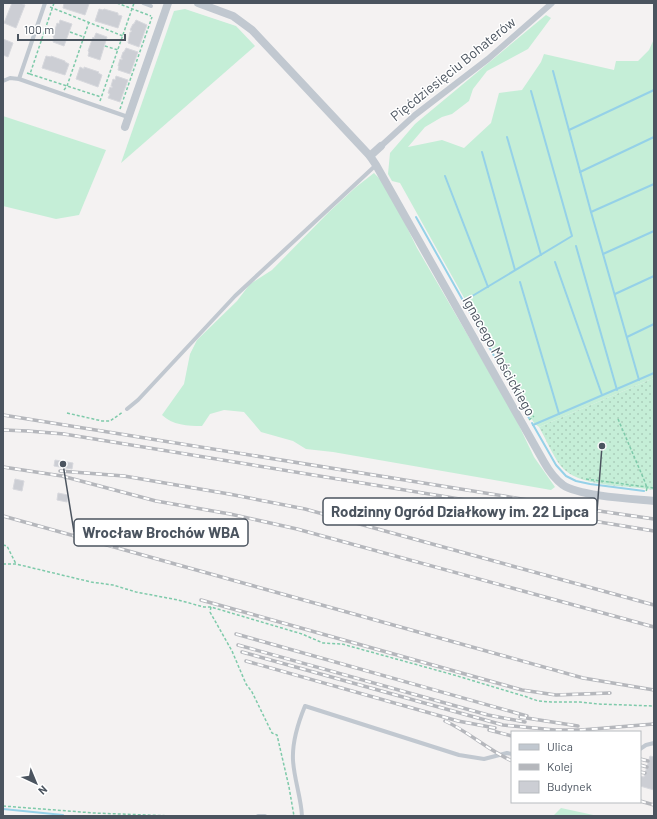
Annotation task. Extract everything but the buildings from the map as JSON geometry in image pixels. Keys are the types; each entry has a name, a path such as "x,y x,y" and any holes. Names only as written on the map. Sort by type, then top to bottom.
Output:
{"street":[{"path":"125,127 168,3"},
{"name":"Ignacego Mościckiego","path":"198,3 233,16 252,30 370,156 540,456 554,477 564,486 582,492 654,501"},
{"name":"Pięćdziesięciu Bohaterów","path":"370,156 415,116 488,59 552,3"}],"lane":[{"path":"143,3 151,6"},
{"path":"18,79 44,4"},
{"path":"3,81 10,78 18,79 128,117"},
{"path":"127,409 138,400 250,281 276,259 376,165"},
{"path":"302,816 293,760 295,734 305,706 459,755 484,759 499,754 511,754"},
{"path":"641,748 654,743"},
{"path":"258,816 265,816"}],"path":[{"path":"30,74 54,3"},
{"path":"117,3 162,21"},
{"path":"98,106 134,3"},
{"path":"44,4 123,36"},
{"path":"118,113 152,17"},
{"path":"62,94 67,86 89,22"},
{"path":"70,32 84,37"},
{"path":"105,46 118,50"},
{"path":"21,71 101,98"},
{"path":"67,413 102,421 110,421 127,409"},
{"path":"618,419 646,487 645,500"},
{"path":"586,479 654,488"},
{"path":"3,545 7,546 16,564"},
{"path":"3,564 16,564 91,582 114,585 136,592 178,600 204,607 211,607 302,634 324,643 342,644 454,675 538,701 654,706"},
{"path":"211,607 210,612 232,651 246,684 252,692 272,733 277,735 289,786 294,816"},
{"path":"3,806 94,813 174,816"},
{"path":"67,811 67,816"},
{"path":"245,816 258,816"}],"green space":[{"path":"185,9 236,26 255,46 121,163 174,11"},
{"path":"546,15 551,18 528,49 487,71 473,89 469,101 452,114 442,117 425,127 408,147 442,140 464,148 491,123 499,93 522,90 541,62 544,54 614,70 616,61 638,61 649,50 654,39 654,378 539,427 534,423 400,183 392,181 388,174 390,153 415,124"},
{"path":"3,116 106,150 79,215 56,219 3,206"},
{"path":"374,173 381,180 402,217 417,248 513,413 534,457 555,487 551,490 333,452 306,449 293,441 261,432 244,412 224,410 210,414 202,426 175,423 162,415 184,384 190,354 197,340 237,301 250,284 272,270 329,212 356,187"},
{"path":"654,378 654,490 590,482 578,478 560,465 539,427"},
{"path":"561,808 598,816 553,816"}],"waterway":[{"path":"553,71 639,380"},
{"path":"569,130 654,90"},
{"path":"464,301 572,236 531,91"},
{"path":"507,137 541,255"},
{"path":"580,172 654,137"},
{"path":"482,152 515,270"},
{"path":"445,176 488,287"},
{"path":"591,212 654,184"},
{"path":"416,217 529,418"},
{"path":"603,254 654,231"},
{"path":"576,246 617,390"},
{"path":"555,262 602,395"},
{"path":"615,294 654,276"},
{"path":"520,282 559,414"},
{"path":"627,337 654,324"},
{"path":"533,425 654,373"},
{"path":"532,423 556,465 566,476 576,481 590,484 644,491"},
{"path":"3,809 63,815"}],"railway":[{"path":"3,415 565,506 654,519"},
{"path":"3,430 64,434 654,531"},
{"path":"3,467 62,476 156,501 230,514 297,529 654,627"},
{"path":"60,471 124,476 305,509 654,605"},
{"path":"3,516 583,678 654,690"},
{"path":"201,600 522,690 556,695 610,693"},
{"path":"236,634 527,716"},
{"path":"238,645 488,715 525,722"},
{"path":"242,652 503,725 555,730 581,730 654,724"},
{"path":"246,661 458,721 495,728"},
{"path":"520,717 578,726"},
{"path":"445,721 511,761"},
{"path":"489,730 511,736"},
{"path":"641,759 648,761"},
{"path":"641,765 647,767"},
{"path":"641,772 645,773"},
{"path":"641,801 654,805"}],"place":[{"name":"Rodzinny Ogród Działkowy im. 22 Lipca","path":"602,446"},
{"name":"Wrocław Brochów WBA","path":"63,464"}]}
